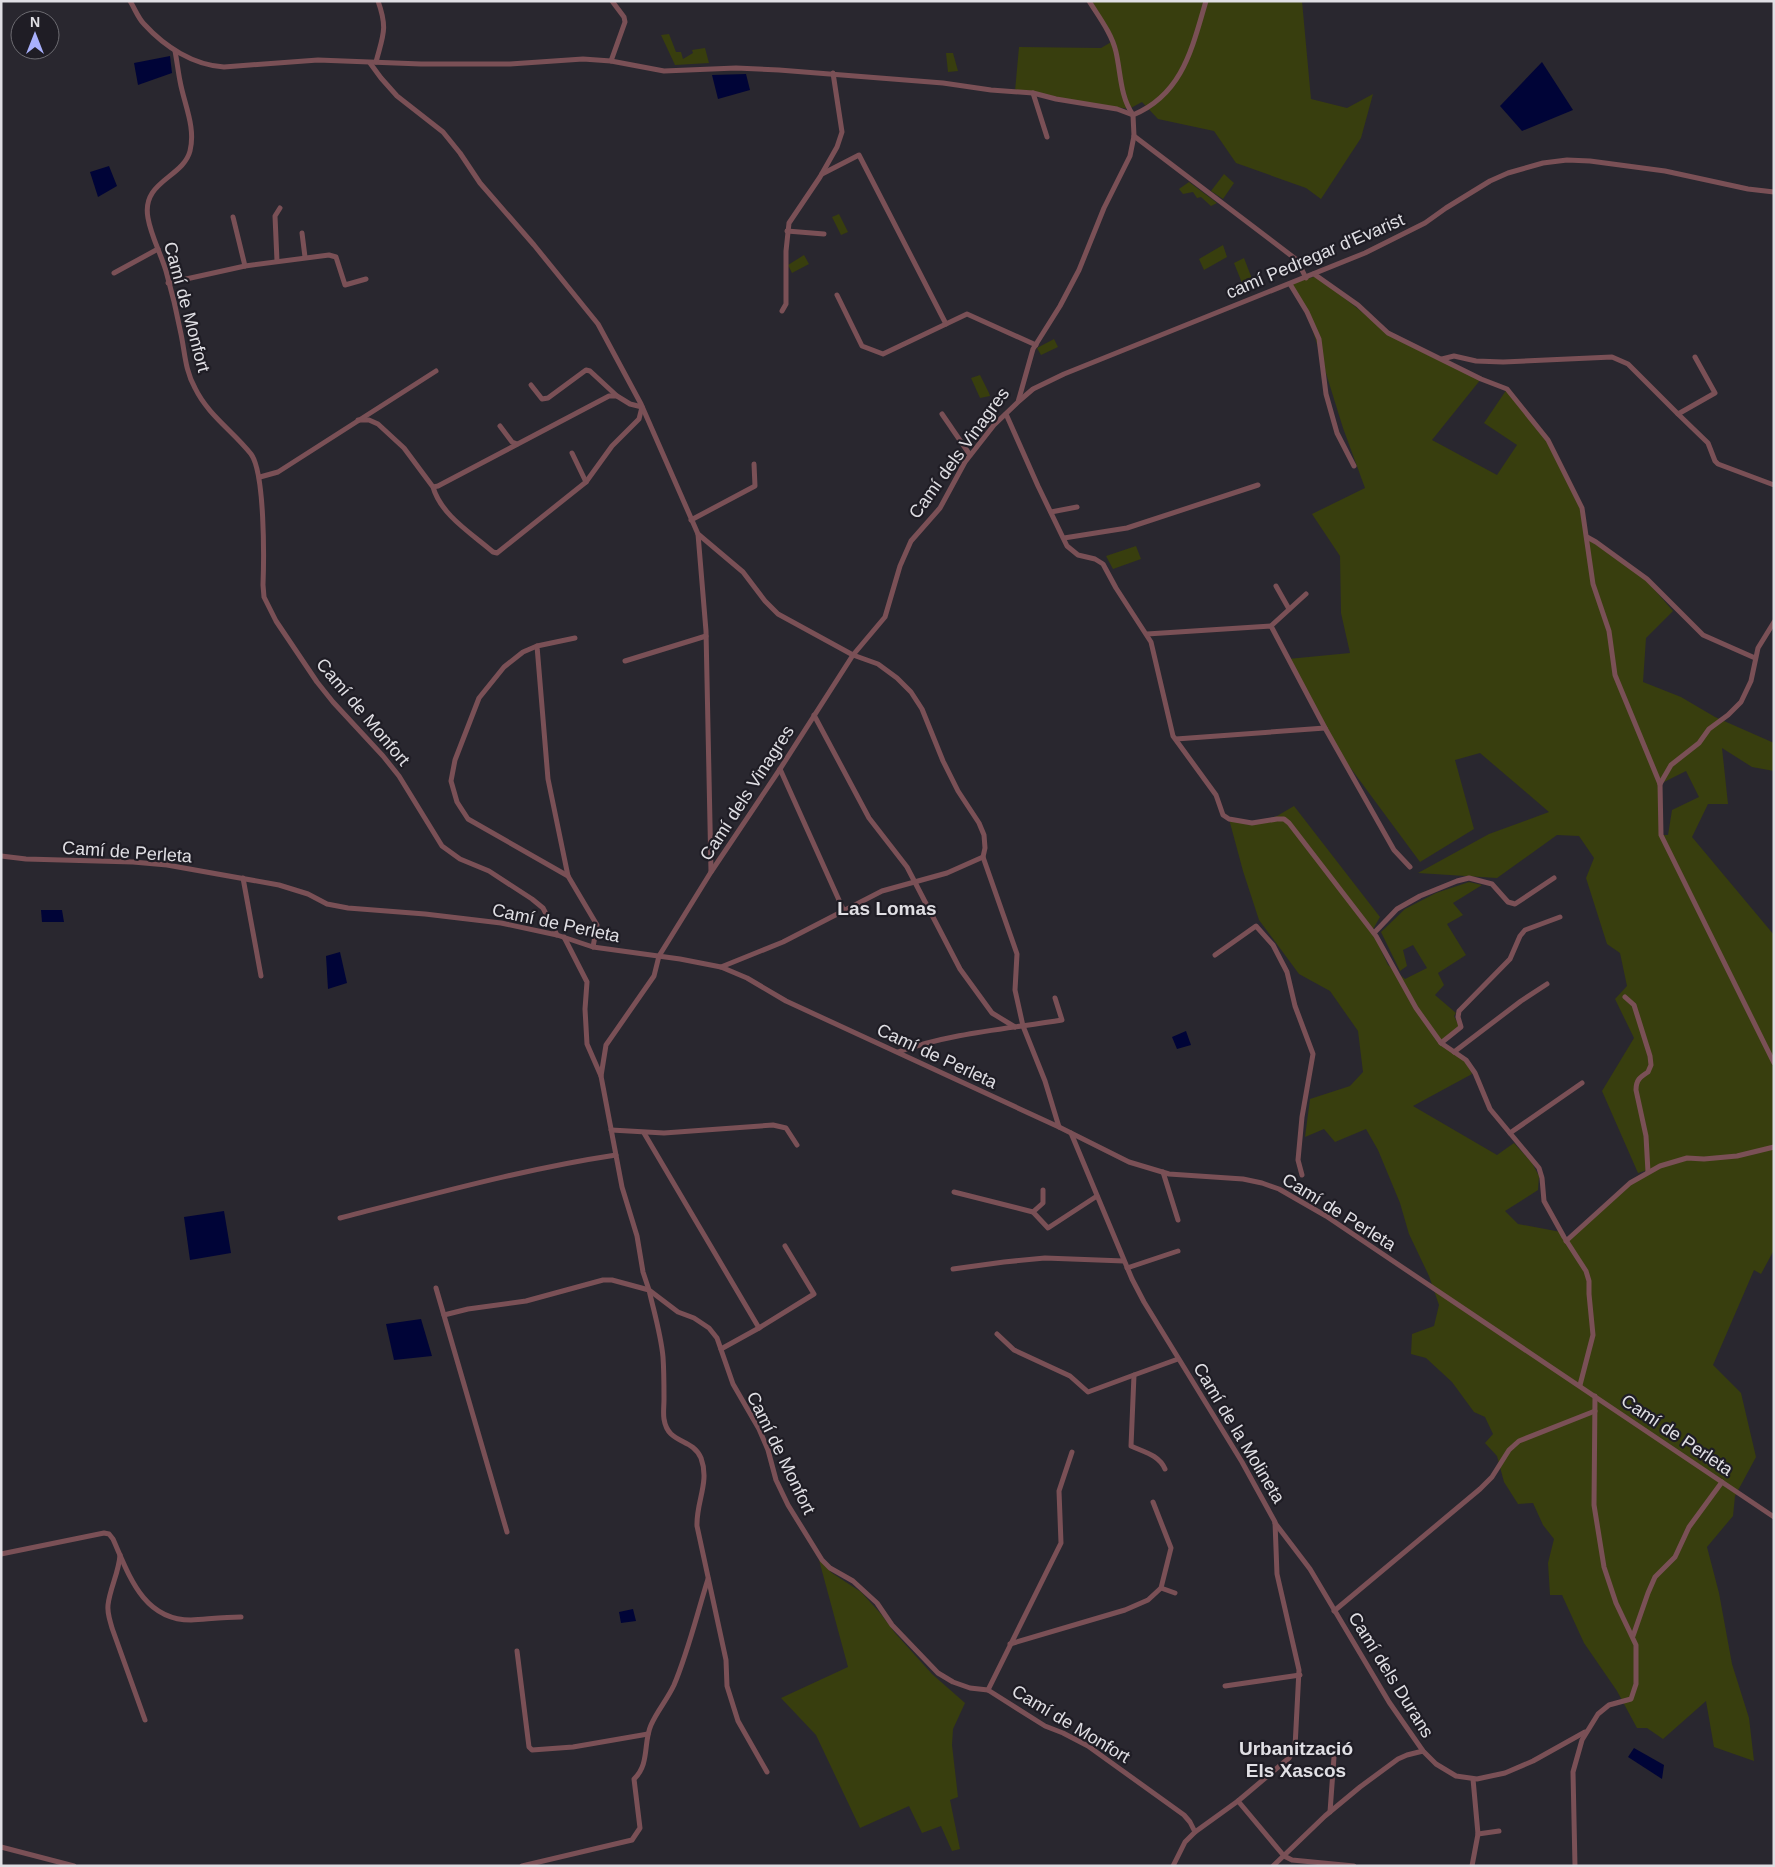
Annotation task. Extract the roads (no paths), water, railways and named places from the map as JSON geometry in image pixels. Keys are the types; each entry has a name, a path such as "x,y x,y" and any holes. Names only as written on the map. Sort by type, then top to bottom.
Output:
{"street":[{"path":"130,1 143,24 175,51 210,66 224,67 325,60 510,64 583,58 664,71 736,68 833,73 1033,93 1133,115 1162,98 1174,84 1185,65 1206,1"},
{"path":"378,1 384,19 384,29 373,62 381,78 397,96 444,132 480,183 534,244 588,312 610,346 642,407 698,534 706,636 711,872"},
{"path":"611,61 625,22 624,17 612,1"},
{"path":"1089,1 1113,41 1122,89 1133,115"},
{"name":"Camí de Monfort","path":"175,51 191,125 192,142 189,154 182,164 149,197 146,207 168,283 181,336 187,372 195,389 213,414 252,456 260,477 264,597 290,642 333,702 399,776 442,846 460,859 490,871 532,899 543,908 557,935"},
{"path":"782,311 786,304 787,231 789,223 822,174 837,147 842,132 833,73"},
{"path":"1033,93 1047,137"},
{"name":"Camí dels Vinagres","path":"601,1076 606,1045 654,976 659,956 711,872 853,655 885,617 900,566 911,541 940,508 970,455 994,425 1018,402 1036,345 1060,306 1078,270 1104,208 1130,156 1134,136 1133,115"},
{"path":"1134,136 1297,260 1306,278"},
{"path":"822,174 859,155 946,324"},
{"name":"camí Pedregar d'Evarist","path":"1018,402 1034,389 1064,374 1365,253 1412,230 1490,181 1508,173 1543,163 1567,160 1590,161 1665,171 1748,190 1774,192"},
{"path":"277,261 274,216 280,208"},
{"path":"234,217 245,266"},
{"path":"787,231 824,234"},
{"path":"302,233 305,257"},
{"path":"114,273 158,249"},
{"path":"168,283 245,266 329,255 336,257 345,284 366,278"},
{"path":"1314,274 1358,305 1388,332 1442,360 1507,389 1548,440 1582,508 1593,584 1609,631 1615,676 1660,784 1661,835 1774,1063"},
{"path":"1290,284 1307,312 1319,339 1326,394 1337,433 1354,466"},
{"path":"837,295 862,346 883,354 966,314 1036,345"},
{"path":"1442,360 1454,356 1476,361 1503,362 1612,357 1628,364 1708,443 1718,464 1774,485"},
{"path":"1678,414 1715,393 1696,357"},
{"path":"531,385 542,399 548,398 586,370 590,371 617,396 630,404 642,407"},
{"path":"260,477 278,472 436,371"},
{"path":"433,486 438,486 609,396 617,396"},
{"path":"358,420 369,420 378,424 404,448 433,486 436,497 443,508 493,552 497,553 586,482 612,446 639,419 642,407"},
{"path":"942,414 970,455"},
{"path":"1006,414 1038,486 1064,538 1073,552 1095,559 1103,564 1147,634 1156,654 1171,728 1176,739 1216,795 1223,815 1230,819 1252,823 1278,819 1284,819 1289,823 1374,933 1416,1008 1442,1042 1466,1060 1475,1073 1490,1108 1539,1168 1544,1201 1566,1241 1586,1271 1589,1281 1588,1294 1593,1335 1580,1385"},
{"path":"500,426 512,442 517,444"},
{"path":"572,453 586,482"},
{"path":"691,520 755,486 754,464"},
{"path":"1064,538 1127,528 1258,485"},
{"path":"1051,512 1077,507"},
{"path":"698,534 744,572 765,601 778,614 853,655 878,664 897,678 911,692 922,710 943,761 984,835 985,848 983,857 1017,954 1015,990 1023,1026 1045,1081 1060,1128"},
{"path":"1587,537 1647,579 1703,635 1755,658"},
{"path":"1276,586 1289,609"},
{"path":"1147,634 1271,626 1306,594"},
{"path":"1660,784 1671,765 1699,743 1710,729 1741,702 1751,680 1758,648 1774,622"},
{"path":"1271,626 1325,728 1394,850 1410,867"},
{"path":"625,661 706,636"},
{"path":"568,876 468,819 457,802 451,782 455,760 479,698 504,667 522,652 537,646 574,638"},
{"path":"537,646 548,780 568,876 597,926 593,947"},
{"path":"814,715 869,818 907,867 960,969 992,1013 1015,1027"},
{"path":"1176,739 1325,728"},
{"path":"780,769 843,909"},
{"name":"Camí de Perleta","path":"1,856 26,859 151,863 280,885 308,894 327,904 348,908 501,923 557,935 593,947 721,967 747,978 786,1001 1129,1162 1163,1172 1187,1176 1243,1179 1278,1188 1326,1216 1774,1517"},
{"path":"721,967 783,942 882,890 947,874 983,857"},
{"path":"243,878 261,976"},
{"path":"1374,933 1397,909 1420,896 1457,880 1469,878 1492,884 1508,902 1515,904 1554,878"},
{"path":"1442,1042 1461,1027 1458,1017 1459,1011 1510,959 1520,936 1525,930 1560,917"},
{"path":"1215,955 1256,926 1273,945 1287,972 1295,1006 1313,1054 1302,1117 1298,1160 1302,1175"},
{"path":"563,937 587,982 585,1009 586,1044 601,1076 622,1187 637,1236 643,1272 649,1290 663,1355 663,1418 668,1432 676,1440 688,1443 694,1448 700,1457 704,1469 705,1480 697,1514 697,1526 726,1660 727,1686 738,1721 767,1772"},
{"path":"1454,1052 1520,1001 1547,984"},
{"path":"1625,997 1634,1005 1650,1056 1651,1065 1648,1072 1636,1082 1646,1136 1648,1172"},
{"path":"898,1052 923,1043 962,1034 1062,1020 1055,998"},
{"path":"1510,1133 1582,1083"},
{"path":"611,1130 664,1133 773,1125 786,1128 797,1144"},
{"path":"644,1133 759,1328"},
{"name":"Camí de la Molineta","path":"1070,1133 1127,1268 1144,1302 1242,1462 1275,1522 1277,1574 1300,1675 1298,1715 1293,1753 1238,1801 1195,1832 1186,1842 1173,1866"},
{"path":"1566,1241 1630,1183 1660,1166 1687,1158 1704,1159 1737,1156 1774,1147"},
{"path":"340,1218 579,1160 616,1155"},
{"path":"1163,1172 1178,1220"},
{"path":"1033,1212 1043,1203 1043,1190"},
{"path":"954,1192 1033,1212 1048,1228 1097,1196"},
{"path":"721,1349 814,1294 786,1246"},
{"path":"1127,1268 1178,1251"},
{"path":"953,1269 1045,1258 1124,1261"},
{"path":"444,1314 526,1301 603,1280 612,1280 649,1290"},
{"path":"436,1288 507,1532"},
{"name":"Camí de Monfort","path":"649,1290 678,1312 694,1318 709,1328 717,1338 733,1384 759,1429 768,1450 776,1480 788,1505 822,1560 830,1568 853,1581 877,1603 892,1625 938,1673 953,1682 970,1688 988,1690 1045,1726 1080,1742 1112,1762 1170,1807 1184,1815 1195,1832"},
{"path":"997,1334 1014,1350 1070,1376 1088,1392 1178,1359"},
{"path":"1134,1375 1131,1446 1152,1455 1162,1462 1165,1469"},
{"path":"1575,1866 1573,1772 1576,1756 1582,1740 1598,1714 1609,1705 1630,1699 1634,1694 1636,1684 1636,1645 1616,1603 1600,1547 1593,1486 1595,1396"},
{"path":"1334,1611 1480,1489 1492,1477 1509,1450 1520,1441 1595,1410"},
{"path":"988,1690 1061,1543 1059,1491 1072,1452"},
{"path":"1633,1636 1655,1577 1675,1557 1689,1527 1722,1482"},
{"path":"1010,1644 1125,1610 1148,1600 1161,1588 1171,1548 1153,1502"},
{"name":"Camí dels Durans","path":"1275,1522 1310,1569 1389,1702 1423,1750 1436,1764 1456,1776 1473,1779 1504,1773 1533,1761 1587,1731"},
{"path":"1,1554 104,1533 109,1534 140,1594 151,1607 163,1614 190,1620 241,1617"},
{"path":"120,1554 117,1576 108,1604 108,1612 145,1720"},
{"path":"522,1866 632,1840 637,1834 640,1828 634,1779 644,1766 651,1724 667,1700 680,1670 708,1579"},
{"path":"1161,1588 1175,1593"},
{"path":"518,1651 529,1747 532,1750 573,1747 648,1734"},
{"path":"1224,1686 1300,1675"},
{"path":"1273,1866 1330,1812 1387,1766 1407,1755 1423,1750"},
{"path":"1330,1812 1334,1757"},
{"path":"1472,1866 1478,1834 1473,1779"},
{"path":"1238,1801 1291,1863 1354,1866"},
{"path":"1478,1834 1498,1831"},
{"path":"1,1846 74,1866"}],"district":[{"name":"Las Lomas","path":"887,908"},
{"name":"Urbanització Els Xascos","path":"1296,1759"}]}
